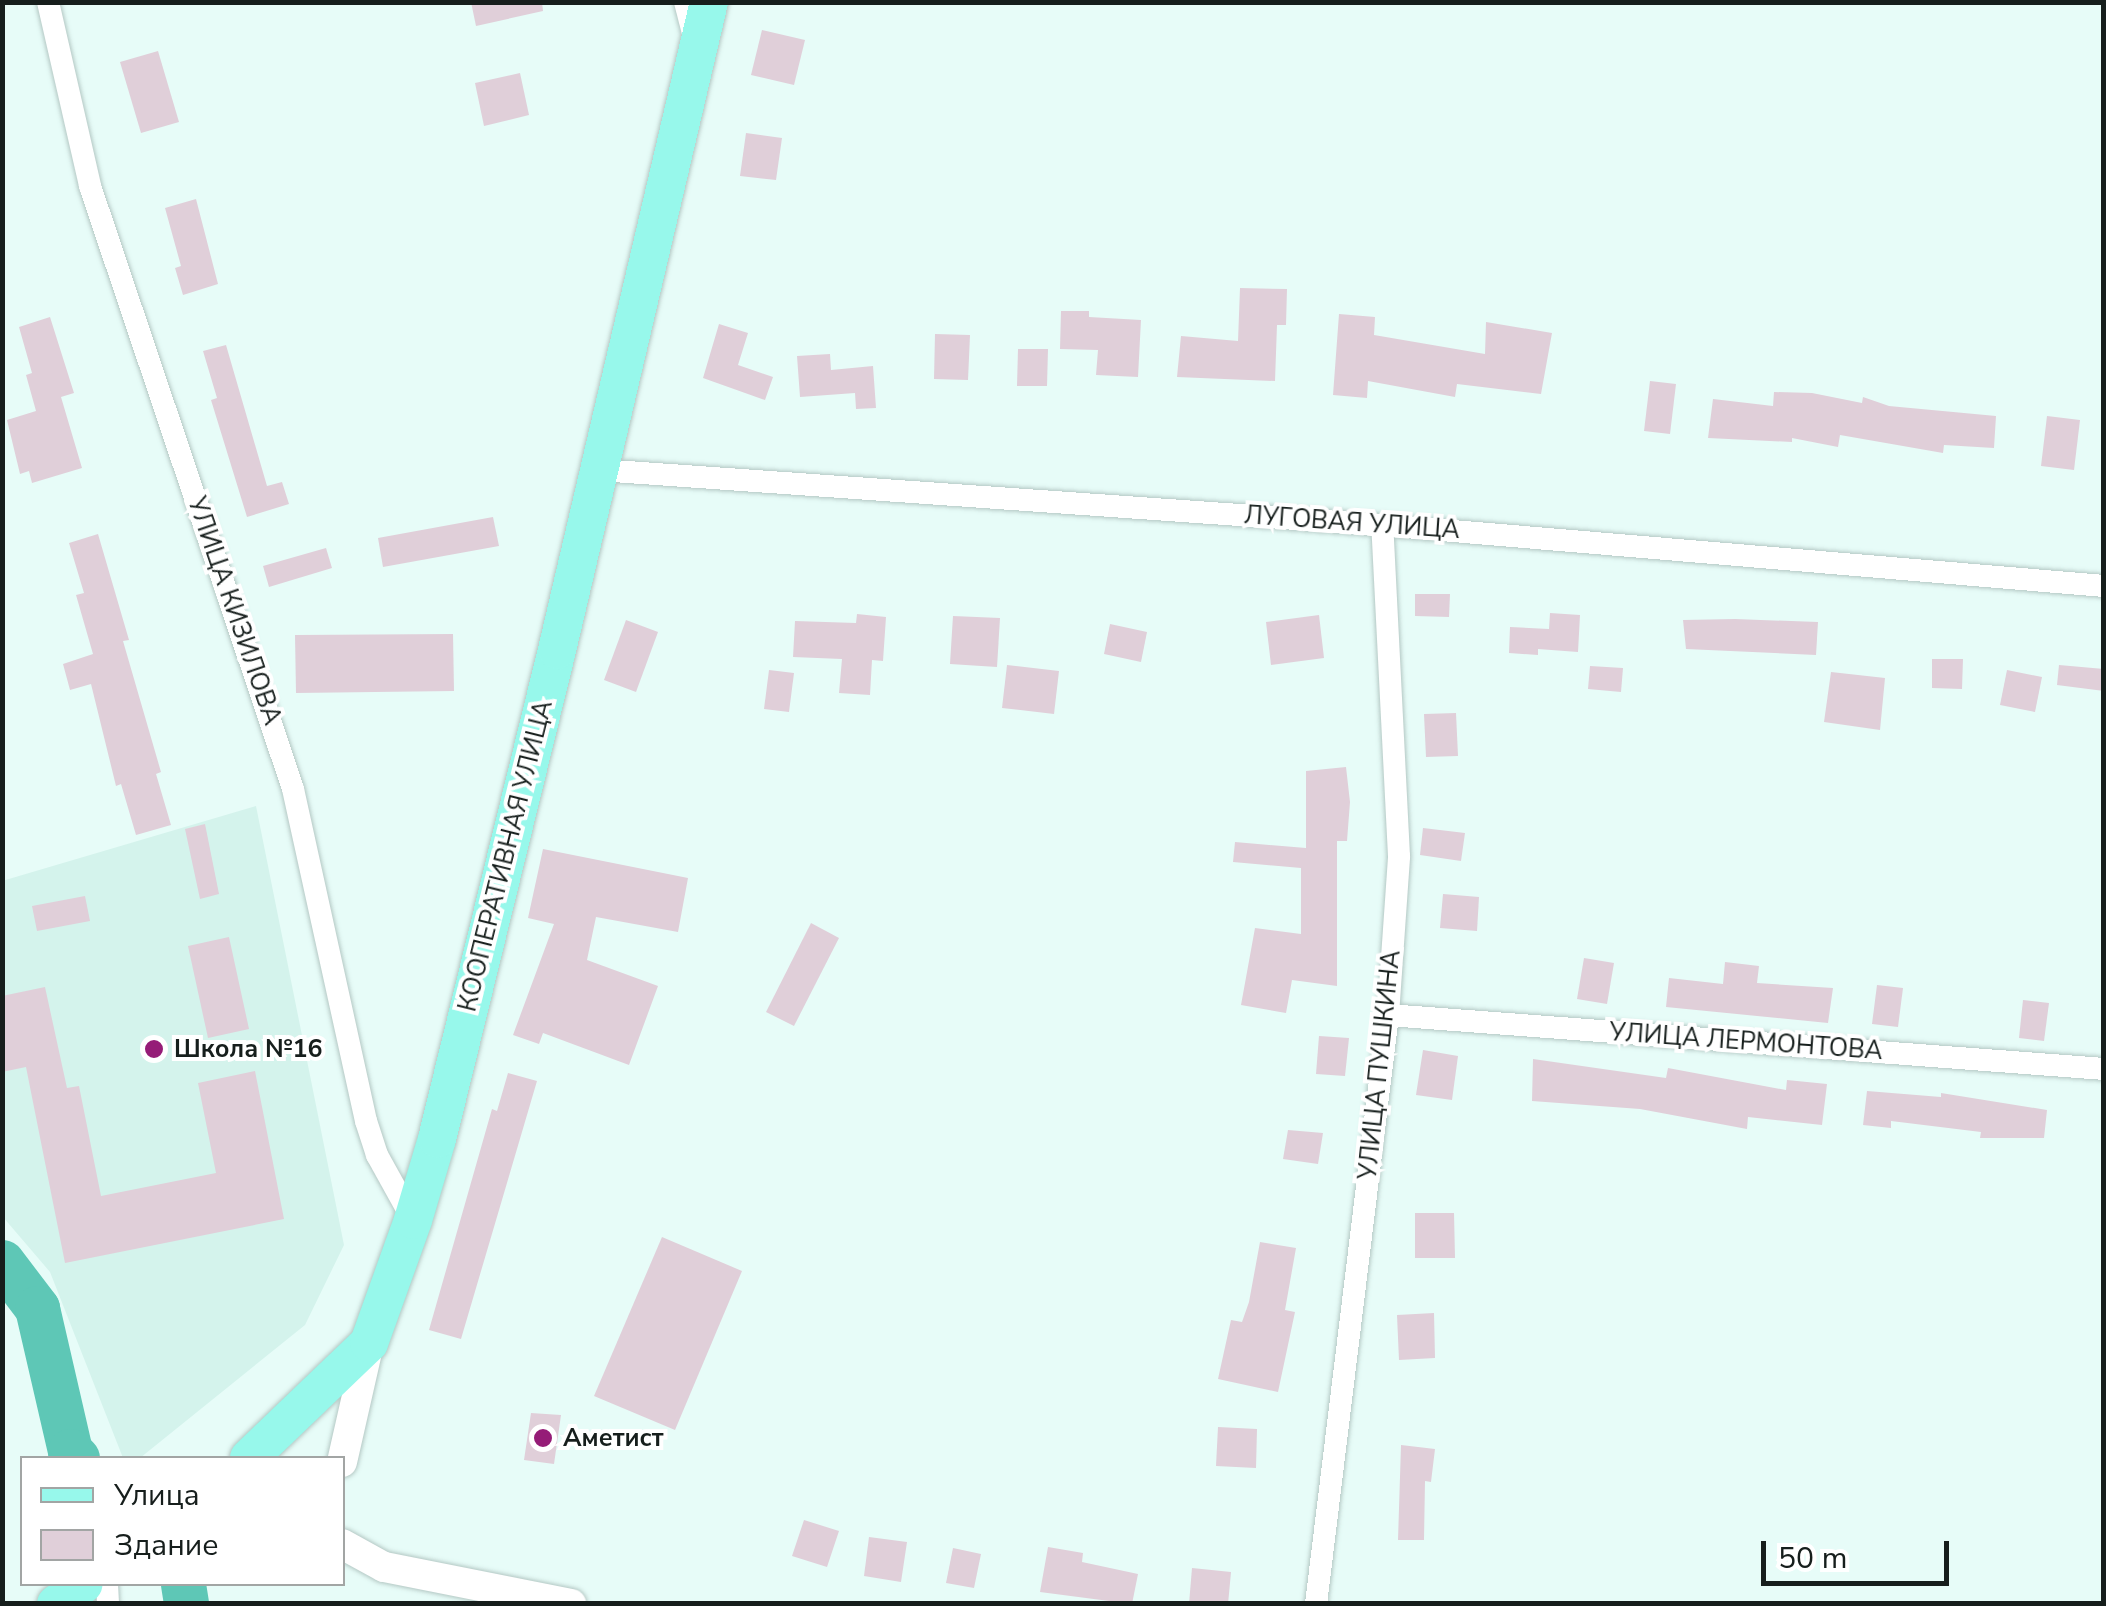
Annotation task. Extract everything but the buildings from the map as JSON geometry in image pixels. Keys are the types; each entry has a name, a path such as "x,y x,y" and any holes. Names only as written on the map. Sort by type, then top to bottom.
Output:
{"main road":[{"name":"КООПЕРАТИВНАЯ УЛИЦА","path":"368,1343 413,1220 442,1120 655,245 710,2"},
{"path":"251,1456 368,1343"},
{"path":"56,1604 81,1586"}],"street":[{"name":"УЛИЦА КИЗИЛОВА","path":"48,2 90,186 293,789 366,1121 377,1155 413,1220"},
{"path":"685,2 698,54"},
{"name":"ЛУГОВАЯ УЛИЦА","path":"599,470 1382,524 2104,586"},
{"name":"УЛИЦА ПУШКИНА","path":"1316,1604 1388,1015 1399,856 1382,524"},
{"name":"УЛИЦА ЛЕРМОНТОВА","path":"1388,1015 2104,1069"},
{"name":"КООПЕРАТИВНАЯ УЛИЦА","path":"343,1456 368,1343"},
{"path":"345,1546 384,1567 572,1604"}],"shaded area":[{"name":"Школа №16","path":"256,806 344,1245 305,1325 142,1456 122,1456 50,1272 3,1217 2,881"}],"waterway":[{"path":"2,1262 37,1308 70,1451 75,1456"},
{"path":"183,1586 186,1604"}],"place":[{"name":"Школа №16","path":"154,1049"},
{"name":"Аметист","path":"543,1438"}]}
